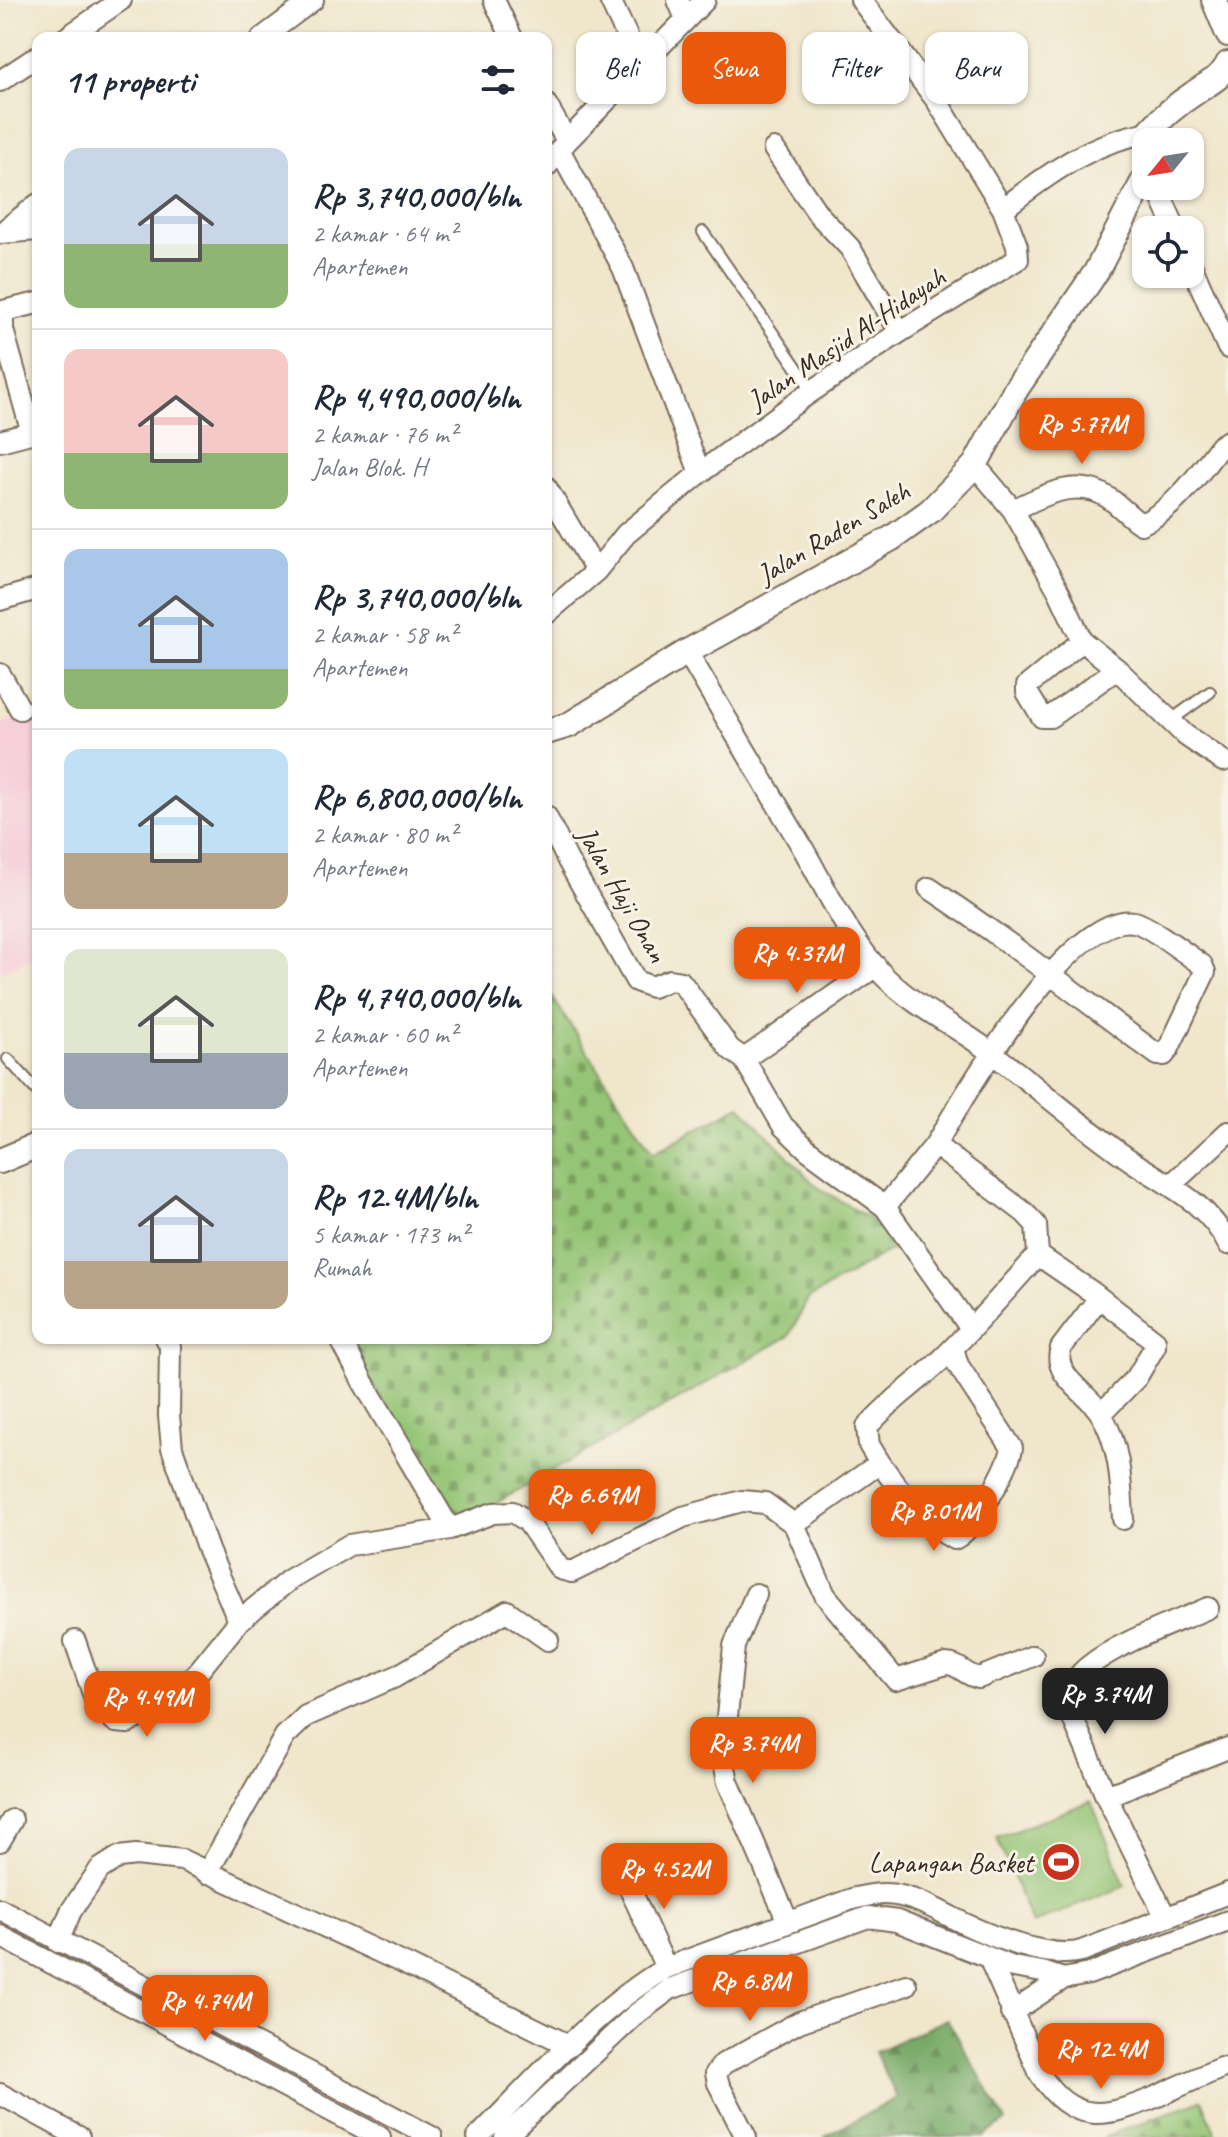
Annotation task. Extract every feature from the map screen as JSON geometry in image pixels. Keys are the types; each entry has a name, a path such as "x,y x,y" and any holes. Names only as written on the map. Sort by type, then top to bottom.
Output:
{"street":[{"path":"75,32 121,0"},
{"path":"270,32 313,0"},
{"path":"494,0 509,32"},
{"path":"610,0 625,32"},
{"path":"666,32 682,10 705,0"},
{"path":"861,0 937,101 1003,209 1049,173 1126,136 1132,137"},
{"path":"1214,0 1228,34"},
{"path":"0,81 32,60"},
{"path":"1155,128 1162,118 1227,68"},
{"path":"552,160 604,104"},
{"path":"552,119 623,268 700,473"},
{"path":"774,149 818,214 850,248 900,332"},
{"name":"Jalan Raden Saleh","path":"552,730 569,725 687,652 892,538 930,511 975,465 1016,389 1096,272 1134,200"},
{"path":"0,233 32,209"},
{"name":"Jalan Masjid Al-Hidayah","path":"552,609 596,571 626,534 700,473 900,332 1018,259 1017,246 1003,209"},
{"path":"0,233 32,230"},
{"path":"1201,288 1228,348"},
{"path":"32,304 3,311 3,330 32,422"},
{"path":"0,441 32,433"},
{"path":"1013,510 1058,491 1086,488 1104,494 1141,524 1151,520 1178,496 1220,446 1228,441"},
{"path":"975,465 1013,510 1059,592 1082,641 1117,669 1185,735 1223,761"},
{"path":"552,497 596,571"},
{"path":"0,600 32,596"},
{"path":"1082,641 1027,686 1027,692 1042,717 1050,717 1117,669"},
{"path":"687,652 803,848 832,904 876,966 909,997 991,1052 1133,1162 1171,1185 1218,1224 1228,1244"},
{"path":"0,674 20,709"},
{"name":"Jalan Haji Onan","path":"552,828 636,981 652,987 670,980 681,982 730,1049 744,1059 783,1126 808,1150 885,1207 971,1329"},
{"path":"885,1207 935,1145 991,1052 1051,974 1071,952 1101,929 1118,922 1137,922 1202,965 1205,972 1168,1050 1161,1056 1051,974 992,929 929,888"},
{"path":"744,1059 876,966"},
{"path":"1171,1185 1228,1132"},
{"path":"935,1145 1025,1213 1036,1225 1038,1255 953,1348 885,1407 867,1427 869,1445 900,1491 934,1527 954,1539 964,1533 993,1490 1010,1459 1012,1448 958,1365 953,1348"},
{"path":"0,1161 32,1148"},
{"path":"1038,1255 1156,1343 1137,1377 1101,1414"},
{"path":"1099,1298 1061,1348 1057,1358 1060,1369 1101,1414 1114,1444 1123,1519"},
{"path":"169,1344 172,1448 208,1550 239,1621"},
{"path":"343,1344 450,1529"},
{"path":"794,1524 880,1463"},
{"path":"75,1641 97,1705 116,1722 128,1723 162,1705 189,1683 239,1621 289,1580 349,1545 450,1529 493,1513 513,1512 527,1521 560,1569 572,1572 683,1517 714,1506 742,1501 765,1503 794,1524 825,1595 896,1680 946,1664 953,1664 964,1673 979,1678 1033,1656"},
{"path":"756,1594 734,1646 723,1757 728,1782 788,1922"},
{"path":"1165,1916 1106,1796 1066,1702 1070,1688 1086,1667 1105,1655 1208,1608"},
{"path":"207,1873 285,1736 306,1716 395,1677 507,1611 548,1640"},
{"path":"1106,1796 1228,1748"},
{"path":"0,1841 12,1820"},
{"path":"58,1942 71,1911 100,1869 119,1857 147,1855 182,1860 407,1965 570,2046"},
{"path":"622,1871 666,1968"},
{"path":"478,2137 570,2046 641,1983 666,1968 852,1899 884,1894 918,1901 968,1925 1066,1955 1228,1893"},
{"path":"882,1917 884,1894"},
{"path":"0,1909 432,2137"},
{"path":"505,2137 635,2015 670,1989 868,1917 897,1921 989,1958 1063,1979"},
{"path":"1011,2013 1063,1979 1089,1974 1228,1921"},
{"path":"0,1936 380,2137"},
{"path":"989,1958 1011,2013 1048,2087 1066,2104 1089,2112 1121,2112 1226,2073"},
{"path":"746,2137 718,2083 716,2073 723,2064 799,2022 906,1985"},
{"path":"0,2094 79,2137"}],"lane":[{"path":"703,232 813,391"},
{"path":"1170,721 1210,692"},
{"path":"8,1059 32,1085"}],"shaded area":[{"path":"32,714 32,958 0,973 0,723"}],"green space":[{"path":"552,997 653,1153 740,1106 816,1186 906,1241 808,1299 789,1336 463,1522 348,1344 552,1344"},
{"name":"Lapangan Basket","path":"1091,1801 1125,1886 1032,1924 997,1838"},
{"path":"947,2019 1006,2121 983,2137 824,2137 897,2098 875,2052"},
{"path":"1202,2100 1217,2137 1103,2137"}],"place":[{"name":"Lapangan Basket","path":"1061,1862"}]}
